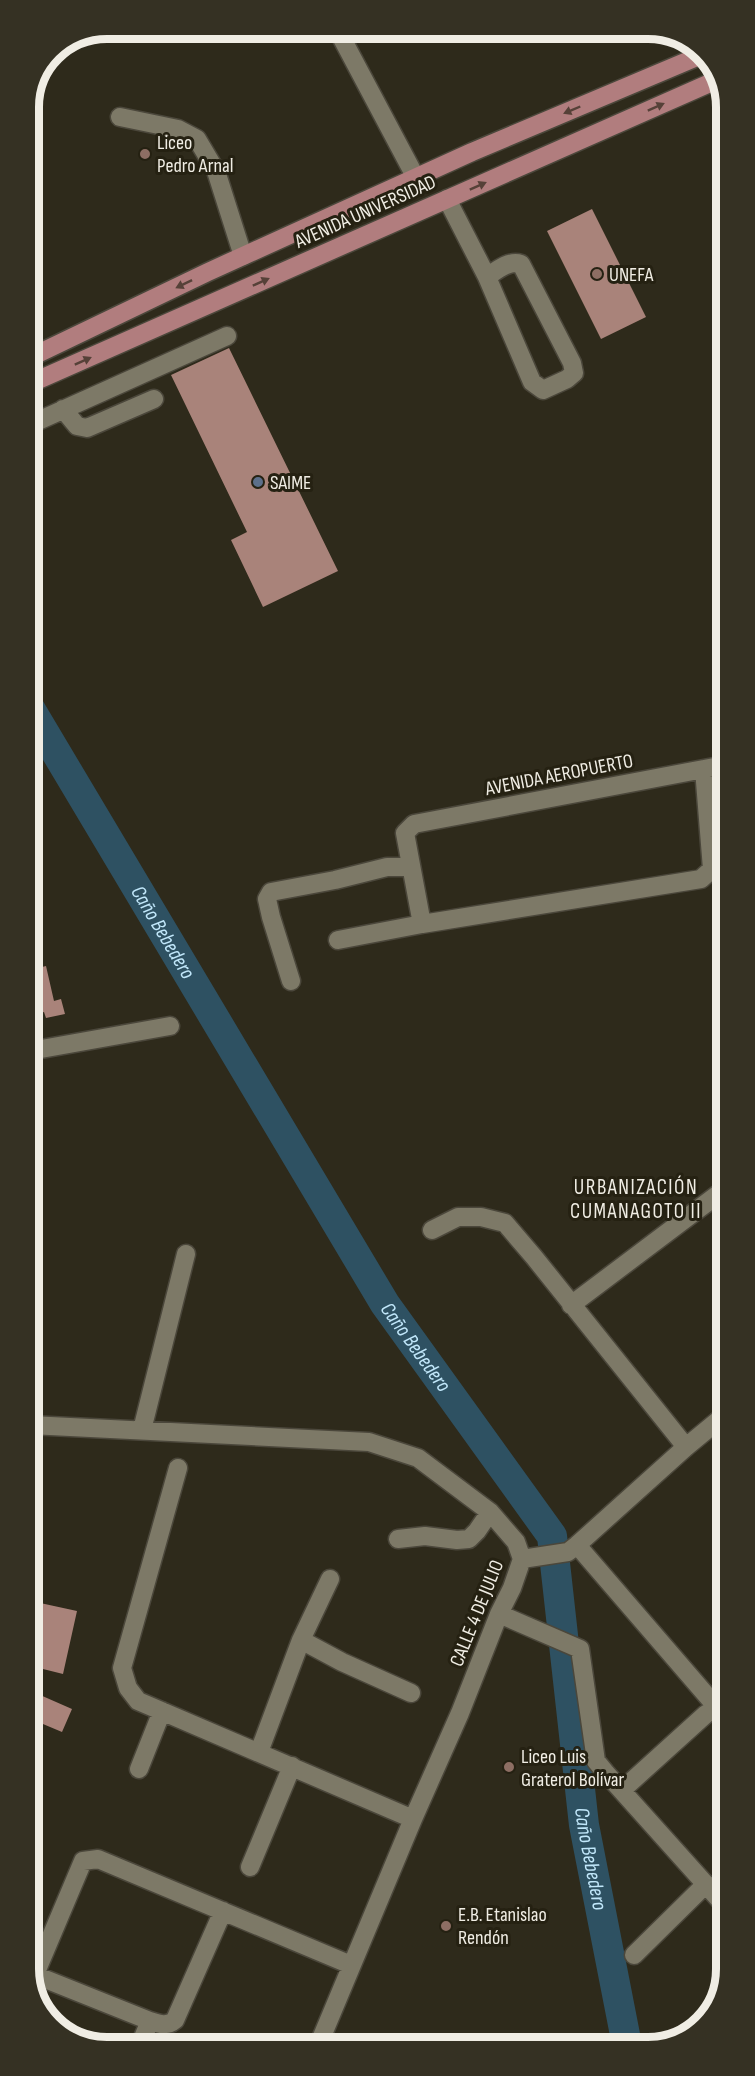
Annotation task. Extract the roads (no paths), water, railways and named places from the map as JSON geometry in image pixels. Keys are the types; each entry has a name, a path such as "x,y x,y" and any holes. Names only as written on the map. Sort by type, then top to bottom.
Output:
{"main road":[{"name":"AVENIDA UNIVERSIDAD","path":"39,353 243,256 416,178 695,58"},
{"name":"AVENIDA UNIVERSIDAD","path":"39,380 711,82"}],"street":[{"path":"342,39 416,178"},
{"path":"120,117 178,129 197,139 216,171 243,256"},
{"path":"447,199 487,277 532,382 543,390 567,379 574,373 572,363 521,264 517,262 509,264 487,277"},
{"path":"39,420 227,336"},
{"path":"63,409 77,426 87,428 154,399"},
{"name":"AVENIDA AEROPUERTO","path":"411,867 405,833 414,824 716,767"},
{"path":"338,940 422,924 701,879 712,869 704,769"},
{"path":"291,981 271,917 267,899 271,892 387,867 411,867 422,924"},
{"path":"39,1050 170,1026"},
{"path":"571,1305 716,1196"},
{"path":"432,1230 458,1217 481,1216 505,1223 686,1447"},
{"path":"142,1430 186,1254"},
{"path":"522,1559 573,1549 716,1422"},
{"name":"CALLE 4 DE JULIO","path":"39,1425 369,1442 418,1458 490,1512 516,1542 522,1559 512,1588 499,1614 460,1713 322,2037"},
{"path":"178,1468 122,1668 128,1688 138,1701 413,1819"},
{"path":"398,1539 439,1536 457,1540 469,1539 477,1532 490,1512"},
{"path":"573,1549 716,1707"},
{"path":"259,1752 302,1640 330,1579"},
{"path":"499,1614 580,1649 596,1761 716,1896"},
{"path":"302,1640 342,1662 411,1693"},
{"path":"139,1769 162,1711"},
{"path":"622,1790 706,1714"},
{"path":"250,1867 292,1766"},
{"path":"39,1965 83,1861 98,1858 351,1965"},
{"path":"634,1954 706,1884"},
{"path":"40,1982 150,2021 165,2025 172,2024 176,2020 224,1911"},
{"path":"143,2037 150,2021"}],"waterway":[{"name":"Caño Bebedero","path":"39,724 385,1304 552,1536 584,1825 625,2037"}],"place":[{"name":"Liceo Pedro Arnal","path":"145,154"},
{"name":"UNEFA","path":"597,274"},
{"name":"SAIME","path":"258,482"},
{"name":"Liceo Luis Graterol Bolívar","path":"509,1767"},
{"name":"E.B. Etanislao Rendón","path":"446,1926"}],"district":[{"name":"URBANIZACIÓN CUMANAGOTO II","path":"636,1199"}]}
